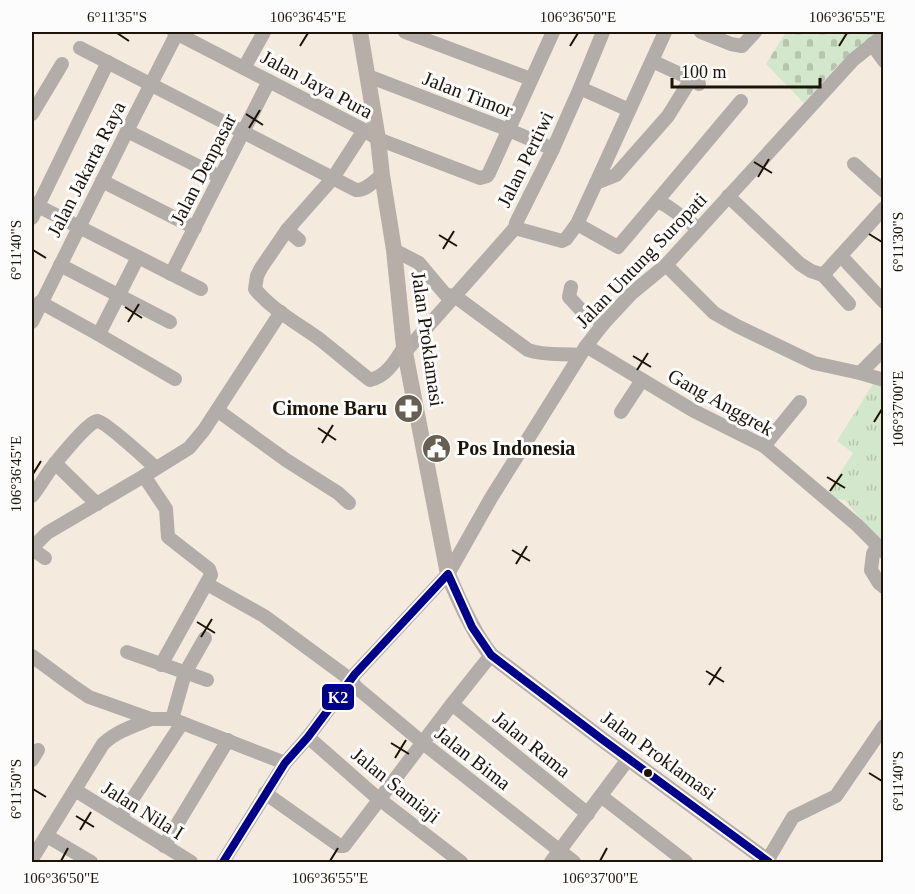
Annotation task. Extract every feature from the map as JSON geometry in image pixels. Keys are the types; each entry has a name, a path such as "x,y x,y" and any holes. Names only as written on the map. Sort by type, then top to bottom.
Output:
{"main road":[{"name":"Jalan Proklamasi","path":"360,32 394,250 405,350 448,574 459,601 491,656 768,862"}],"street":[{"path":"244,68 264,32"},
{"path":"405,32 531,79"},
{"path":"509,130 553,32"},
{"name":"Jalan Pertiwi","path":"577,224 562,241 515,228 553,149 603,32"},
{"path":"665,32 577,224 618,247 741,100"},
{"path":"701,32 742,46 755,32"},
{"name":"Jalan Jaya Pura","path":"179,33 378,139 477,178 483,178 489,173 509,130"},
{"name":"Jalan Jakarta Raya","path":"32,322 40,302 179,33"},
{"name":"Jalan Untung Suropati","path":"223,862 285,764 351,680 448,574 491,498 583,351 604,323 632,293 666,265 853,60 884,35"},
{"path":"872,44 884,61"},
{"path":"80,48 360,190 382,175"},
{"path":"596,183 616,175 668,116 695,81 652,61"},
{"path":"108,62 34,209 80,227 201,289"},
{"path":"32,110 62,64"},
{"name":"Jalan Timor","path":"368,76 553,149"},
{"name":"Jalan Denpasar","path":"171,274 269,81"},
{"path":"580,88 629,110"},
{"path":"363,130 333,178 287,230 261,268 255,289 369,380 390,370 405,350 456,297 515,228"},
{"path":"127,131 220,177"},
{"path":"854,164 884,190"},
{"path":"102,181 195,228"},
{"path":"728,196 800,264 823,275 849,304"},
{"path":"657,201 698,228"},
{"path":"823,275 881,216"},
{"path":"287,230 298,240"},
{"path":"394,250 419,263 445,294 456,297 528,350 539,354 568,354 583,351"},
{"path":"841,256 884,302"},
{"path":"88,345 98,334 138,257"},
{"path":"60,265 170,322"},
{"path":"666,265 714,312 737,326 814,363 884,380"},
{"path":"571,287 570,297 580,309 604,323"},
{"path":"40,302 175,379"},
{"path":"45,558 32,548 47,533 189,447 204,430 281,312"},
{"path":"860,373 884,349"},
{"name":"Gang Anggrek","path":"583,351 764,446 857,525 880,549"},
{"path":"621,412 642,380"},
{"path":"764,446 800,402"},
{"path":"217,410 286,460 338,493 349,503"},
{"path":"32,496 55,463 96,421 117,434 156,468"},
{"path":"55,463 97,504"},
{"path":"144,476 166,509 168,537 209,569 211,575 161,664"},
{"path":"880,549 873,554 871,570 884,587"},
{"name":"Jalan Bima","path":"207,584 267,611 351,680 356,687 555,857 574,862"},
{"path":"120,818 177,721 185,673 205,638"},
{"path":"127,652 207,680"},
{"path":"32,656 89,697 151,719 177,721 285,764"},
{"path":"265,793 340,846 344,846 491,656"},
{"name":"Jalan Rama","path":"452,704 588,814"},
{"path":"32,859 103,744 110,737 151,719"},
{"path":"768,862 793,817 836,796 884,726"},
{"name":"Jalan Samiaji","path":"308,737 380,800 461,862"},
{"path":"164,846 228,740"},
{"path":"555,857 629,759"},
{"name":"Jalan Nila I","path":"75,790 191,862"},
{"path":"601,796 686,862"},
{"path":"47,836 90,862"}],"green space":[{"path":"786,32 879,32 838,65 804,103 766,64"},
{"path":"880,373 883,374 883,546 845,500 825,497 853,453 837,441"}],"transit line":[{"name":"K2","path":"223,862 285,763 308,737 355,674 448,574 472,627 491,655 769,862"}],"place":[{"name":"Cimone Baru","path":"408,408"},
{"name":"Pos Indonesia","path":"436,448"}]}
